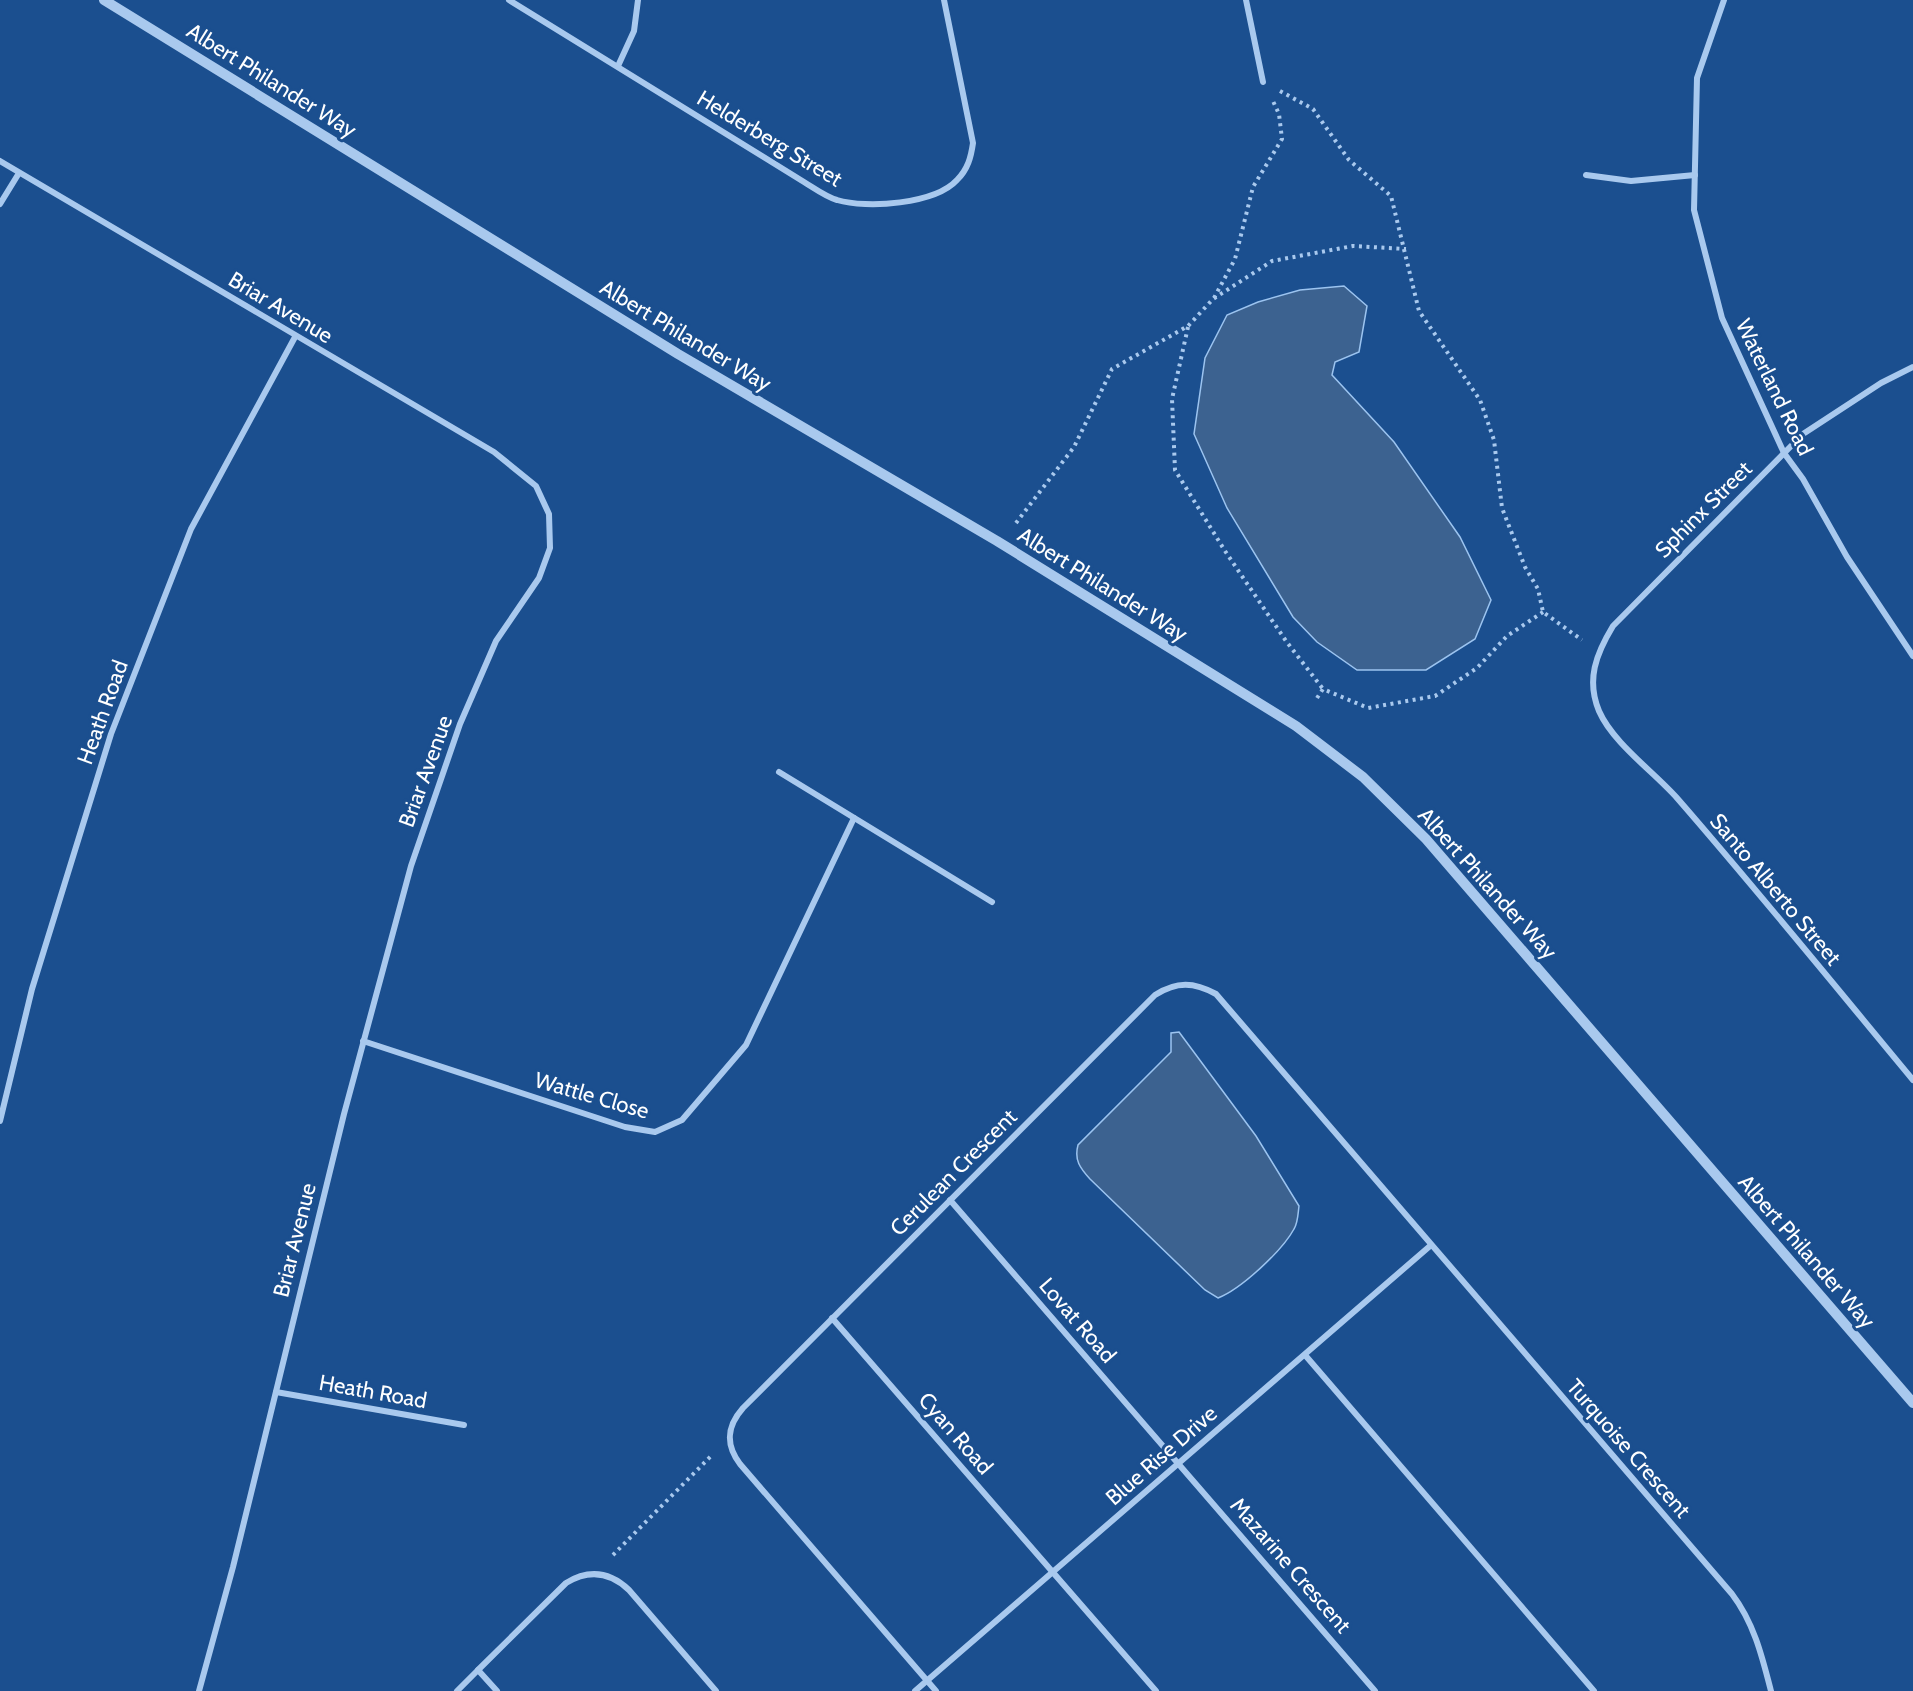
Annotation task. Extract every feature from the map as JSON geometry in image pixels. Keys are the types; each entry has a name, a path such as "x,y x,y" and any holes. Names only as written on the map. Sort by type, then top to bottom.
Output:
{"street":[{"name":"Albert Philander Way","path":"104,0 678,354 1007,548 1296,726 1363,777 1426,839 1913,1403"},
{"name":"Helderberg Street","path":"509,0 836,200 864,204 898,203 938,193 956,182 970,163 973,143 944,0"},
{"path":"618,66 634,31 638,0"},
{"path":"1245,0 1263,82"},
{"name":"Waterland Road","path":"1724,0 1697,78 1694,210 1722,318 1784,453 1803,479 1847,557 1913,656"},
{"name":"Briar Avenue","path":"0,161 295,337 494,452 536,486 549,514 550,548 539,578 496,641 460,724 411,866 363,1041 199,1691"},
{"path":"0,204 19,173"},
{"path":"1586,175 1631,181 1695,175"},
{"name":"Heath Road","path":"0,1121 32,989 111,734 191,529 295,337"},
{"name":"Sphinx Street","path":"1607,725 1598,710 1591,683 1598,652 1613,626 1803,434 1881,383 1913,367"},
{"name":"Santo Alberto Street","path":"1607,725 1676,797 1913,1080"},
{"path":"779,772 992,902"},
{"name":"Wattle Close","path":"363,1041 625,1127 655,1132 682,1120 746,1046 854,818"},
{"name":"Cerulean Crescent","path":"729,1437 731,1426 743,1408 1155,995 1175,984 1186,983 1202,986 1216,994 1430,1246"},
{"name":"Lovat Road","path":"951,1200 1179,1463"},
{"name":"Blue Rise Drive","path":"915,1691 1430,1246"},
{"name":"Turquoise Crescent","path":"1430,1246 1742,1607 1757,1638 1772,1691"},
{"name":"Cyan Road","path":"832,1318 1052,1572"},
{"path":"1305,1355 1594,1691"},
{"name":"Heath Road","path":"276,1392 464,1425"},
{"path":"729,1437 730,1446 740,1464 936,1691"},
{"name":"Mazarine Crescent","path":"1179,1463 1375,1691"},
{"path":"1052,1572 1156,1691"},
{"path":"457,1691 566,1583 575,1577 596,1573 620,1581 716,1691"},
{"path":"478,1670 496,1691"}],"path":[{"path":"1263,82 1313,109 1349,160 1391,196 1406,249 1419,311 1480,400 1494,440 1502,508 1525,567 1538,589 1543,612 1598,652"},
{"path":"1016,523 1074,447 1112,369 1188,326 1213,298 1235,259 1253,187 1282,140 1279,114 1263,82"},
{"path":"1213,298 1272,261 1353,246 1406,249"},
{"path":"1188,326 1172,399 1175,470 1249,587 1323,689 1368,708 1435,696 1477,668 1507,636 1543,612"},
{"path":"1317,698 1323,689"},
{"path":"596,1573 729,1437"}],"water":[{"path":"1344,286 1367,306 1359,352 1335,362 1332,375 1394,442 1460,537 1491,600 1475,639 1426,670 1357,670 1317,642 1293,617 1227,508 1194,434 1205,358 1227,315 1258,302 1300,290"},
{"path":"1179,1032 1256,1136 1299,1206 1295,1227 1280,1248 1238,1287 1218,1298 1205,1290 1090,1179 1077,1159 1078,1145 1171,1052 1171,1033"}]}
